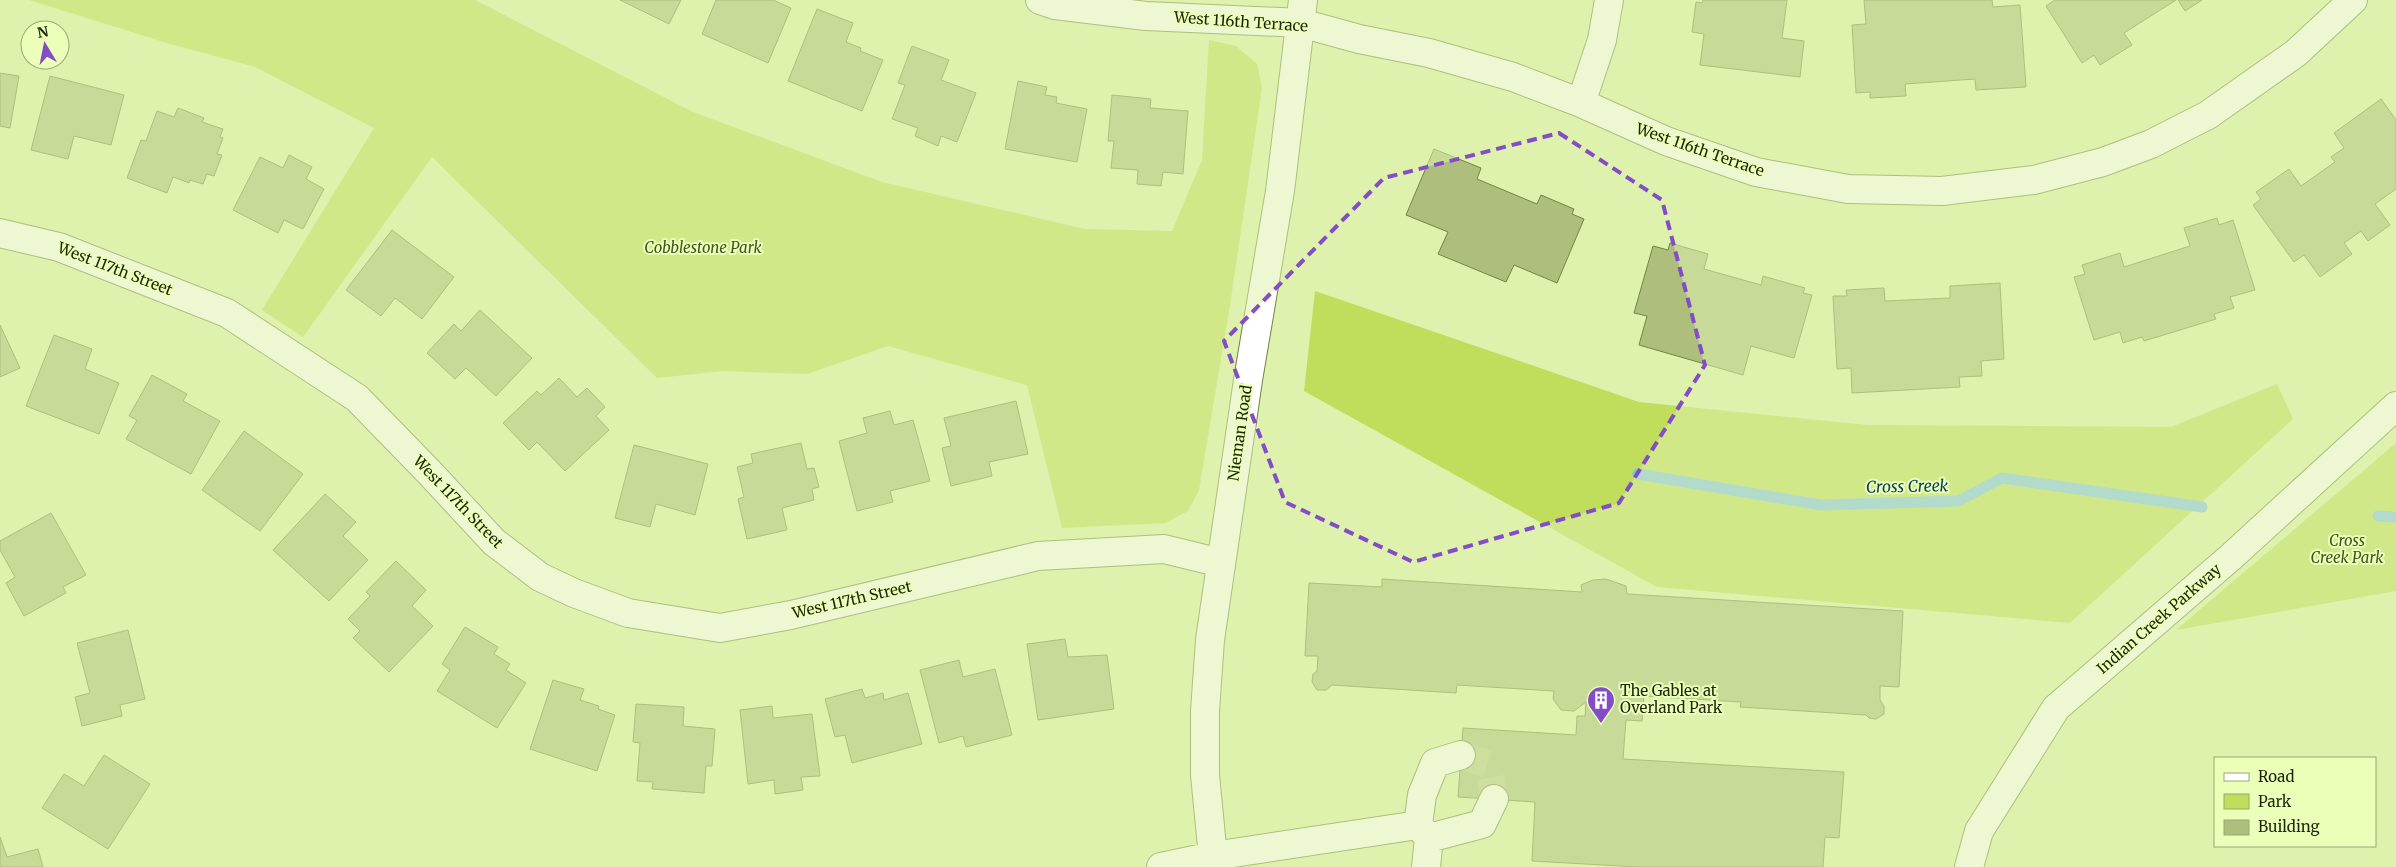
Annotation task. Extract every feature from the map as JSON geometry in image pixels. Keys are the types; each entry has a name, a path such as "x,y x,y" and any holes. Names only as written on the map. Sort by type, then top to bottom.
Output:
{"street":[{"name":"West 116th Terrace","path":"1040,0 1055,5 1146,16 1302,12 1359,39 1429,53 1513,77 1581,103 1666,141 1756,172 1848,189 1942,191 2034,180 2103,162 2151,144 2208,115 2296,53 2353,0"},
{"path":"1581,103 1602,40 1608,0"},
{"name":"Nieman Road","path":"1213,862 1205,775 1205,711 1210,640 1247,388 1280,190 1302,12"},
{"name":"West 117th Street","path":"0,233 60,247 227,313 356,398 429,472 494,542 540,577 574,593 628,613 720,628 791,614 1038,556 1164,549 1221,563"},
{"name":"Indian Creek Parkway","path":"1969,867 1979,831 2056,708 2232,556 2396,406"},
{"path":"1426,867 1422,795 1435,763 1461,754"},
{"path":"1162,867 1213,862 1482,824 1494,799"}],"highlighted area":[{"path":"1559,133 1662,200 1705,365 1619,503 1413,562 1285,502 1224,341 1384,178"}],"green space":[{"name":"Cobblestone Park","path":"29,0 475,0 693,112 882,182 1085,229 1172,231 1202,160 1209,40 1236,46 1257,64 1262,88 1230,305 1199,490 1188,511 1165,523 1062,528 1027,385 888,346 807,374 723,371 657,378 432,157 303,337 262,310 374,128 255,67 167,43"},
{"path":"1315,291 1639,402 1867,425 2171,427 2277,384 2293,419 2070,623 1657,587 1304,391"},
{"name":"Cross Creek Park","path":"2396,443 2396,591 2176,630"}],"building":[{"path":"620,0 681,0 669,24"},
{"path":"716,0 773,0 791,8 768,63 702,34"},
{"path":"1703,0 1787,0 1782,38 1804,41 1800,77 1700,65 1704,34 1692,32 1696,2 1702,3"},
{"path":"1864,0 1992,0 1993,7 2020,5 2026,87 1976,90 1975,79 1905,84 1906,96 1870,98 1870,92 1856,93 1852,25 1866,24"},
{"path":"2055,0 2176,0 2124,33 2132,45 2100,65 2094,55 2082,63 2046,6"},
{"path":"2178,0 2202,0 2185,11"},
{"path":"817,9 853,23 846,42 861,48 860,51 883,60 862,111 788,81"},
{"path":"912,46 949,60 941,80 976,93 957,142 941,136 938,146 915,136 918,128 892,119 905,85 898,83"},
{"path":"0,73 19,76 10,128 0,126"},
{"path":"50,76 124,95 111,145 74,136 68,159 31,150"},
{"path":"1018,81 1047,87 1045,95 1057,97 1056,103 1087,109 1077,162 1005,149"},
{"path":"1112,95 1151,99 1150,108 1188,111 1183,174 1163,172 1161,186 1137,184 1138,170 1111,168 1114,141 1108,141"},
{"path":"2381,99 2396,120 2396,189 2375,204 2390,225 2368,241 2361,231 2344,243 2352,254 2320,277 2304,255 2294,262 2253,205 2261,199 2256,192 2289,169 2301,186 2335,162 2331,157 2344,148 2334,133"},
{"path":"178,108 204,118 202,122 223,129 220,137 223,138 217,154 222,155 214,176 207,174 203,184 190,180 189,183 173,177 167,193 127,178 141,140 146,141 157,111 174,117"},
{"path":"1434,149 1481,168 1477,179 1537,204 1541,195 1574,209 1572,214 1584,219 1557,283 1514,265 1506,282 1438,254 1448,232 1406,215"},
{"path":"289,155 312,167 306,179 324,189 303,229 284,220 278,233 233,210 260,157 283,168"},
{"path":"2217,218 2219,225 2233,220 2255,290 2230,297 2234,308 2214,314 2216,319 2144,341 2142,337 2123,343 2120,332 2094,340 2074,277 2085,274 2082,265 2120,253 2124,267 2190,246 2184,228"},
{"path":"392,230 454,277 422,319 395,298 381,316 346,290"},
{"path":"1670,243 1708,254 1704,269 1761,285 1763,276 1805,288 1803,293 1812,295 1794,358 1751,346 1743,375 1639,345 1647,316 1634,313 1653,246 1668,250"},
{"path":"2000,283 2004,359 1981,361 1982,376 1959,377 1960,387 1852,393 1851,368 1837,369 1833,296 1847,296 1846,290 1884,288 1885,301 1950,298 1950,286"},
{"path":"480,310 532,358 496,396 466,368 455,379 427,353 454,324 461,331"},
{"path":"0,325 20,368 0,377"},
{"path":"54,335 92,349 85,369 119,383 99,434 26,406"},
{"path":"152,375 187,394 183,401 220,421 191,474 126,439 137,420 129,416"},
{"path":"559,378 577,397 587,388 605,407 596,416 609,430 565,471 537,442 529,450 503,423 537,391 541,395"},
{"path":"1016,401 1028,454 989,462 992,476 951,486 942,448 951,446 944,418"},
{"path":"890,411 894,425 913,420 930,481 890,491 893,502 857,511 839,441 867,433 863,418"},
{"path":"244,431 303,474 260,531 202,490"},
{"path":"801,443 807,469 814,468 819,487 812,489 814,500 782,508 787,530 747,539 738,499 744,497 737,467 753,463 751,454"},
{"path":"634,445 708,464 695,515 656,504 650,527 615,518"},
{"path":"325,494 356,522 343,536 368,560 329,601 273,550"},
{"path":"51,513 86,575 63,587 66,593 24,616 6,583 15,577 0,550 0,541"},
{"path":"396,561 426,590 412,606 433,626 389,672 353,638 360,631 348,619 370,596 366,592"},
{"name":"The Gables at Overland Park","path":"1382,579 1582,592 1581,585 1593,580 1606,579 1626,586 1627,594 1903,611 1899,687 1880,686 1880,700 1884,706 1884,714 1876,719 1869,718 1866,715 1740,707 1741,702 1644,696 1642,721 1626,720 1623,759 1844,772 1839,838 1825,837 1823,867 1638,867 1532,861 1535,802 1458,797 1463,728 1576,735 1577,716 1585,716 1586,702 1574,711 1561,710 1553,699 1554,691 1457,685 1456,693 1332,685 1326,690 1317,690 1312,682 1313,674 1317,671 1318,656 1305,656 1309,583 1382,587"},
{"path":"465,627 498,647 494,654 510,664 506,670 526,683 497,728 437,691 450,670 442,664"},
{"path":"128,630 145,699 120,705 122,716 82,726 75,697 90,693 77,643"},
{"path":"1065,639 1068,657 1107,655 1114,709 1038,720 1027,644"},
{"path":"959,660 963,677 995,669 1012,735 966,747 963,736 939,743 920,670"},
{"path":"553,680 584,689 580,700 599,706 598,709 615,715 597,771 530,749"},
{"path":"862,689 865,698 883,693 884,700 908,693 922,744 852,763 845,735 835,737 825,699"},
{"path":"636,704 684,707 683,726 715,729 712,766 706,766 704,793 652,789 653,782 637,781 640,743 633,742"},
{"path":"772,706 773,718 812,714 820,776 801,777 803,790 775,794 774,780 748,784 740,710"},
{"path":"104,755 150,784 108,849 42,808 64,774 84,786"},
{"path":"0,837 7,857 38,849 43,867 0,867"}],"waterway":[{"name":"Cross Creek","path":"1638,474 1821,505 1958,501 2002,478 2202,507"},
{"name":"Cross Creek","path":"2378,516 2396,517"}],"tunnel":[{"path":"1461,755 1488,764 1494,799"}],"place":[{"name":"The Gables at Overland Park","path":"1601,724"}]}
